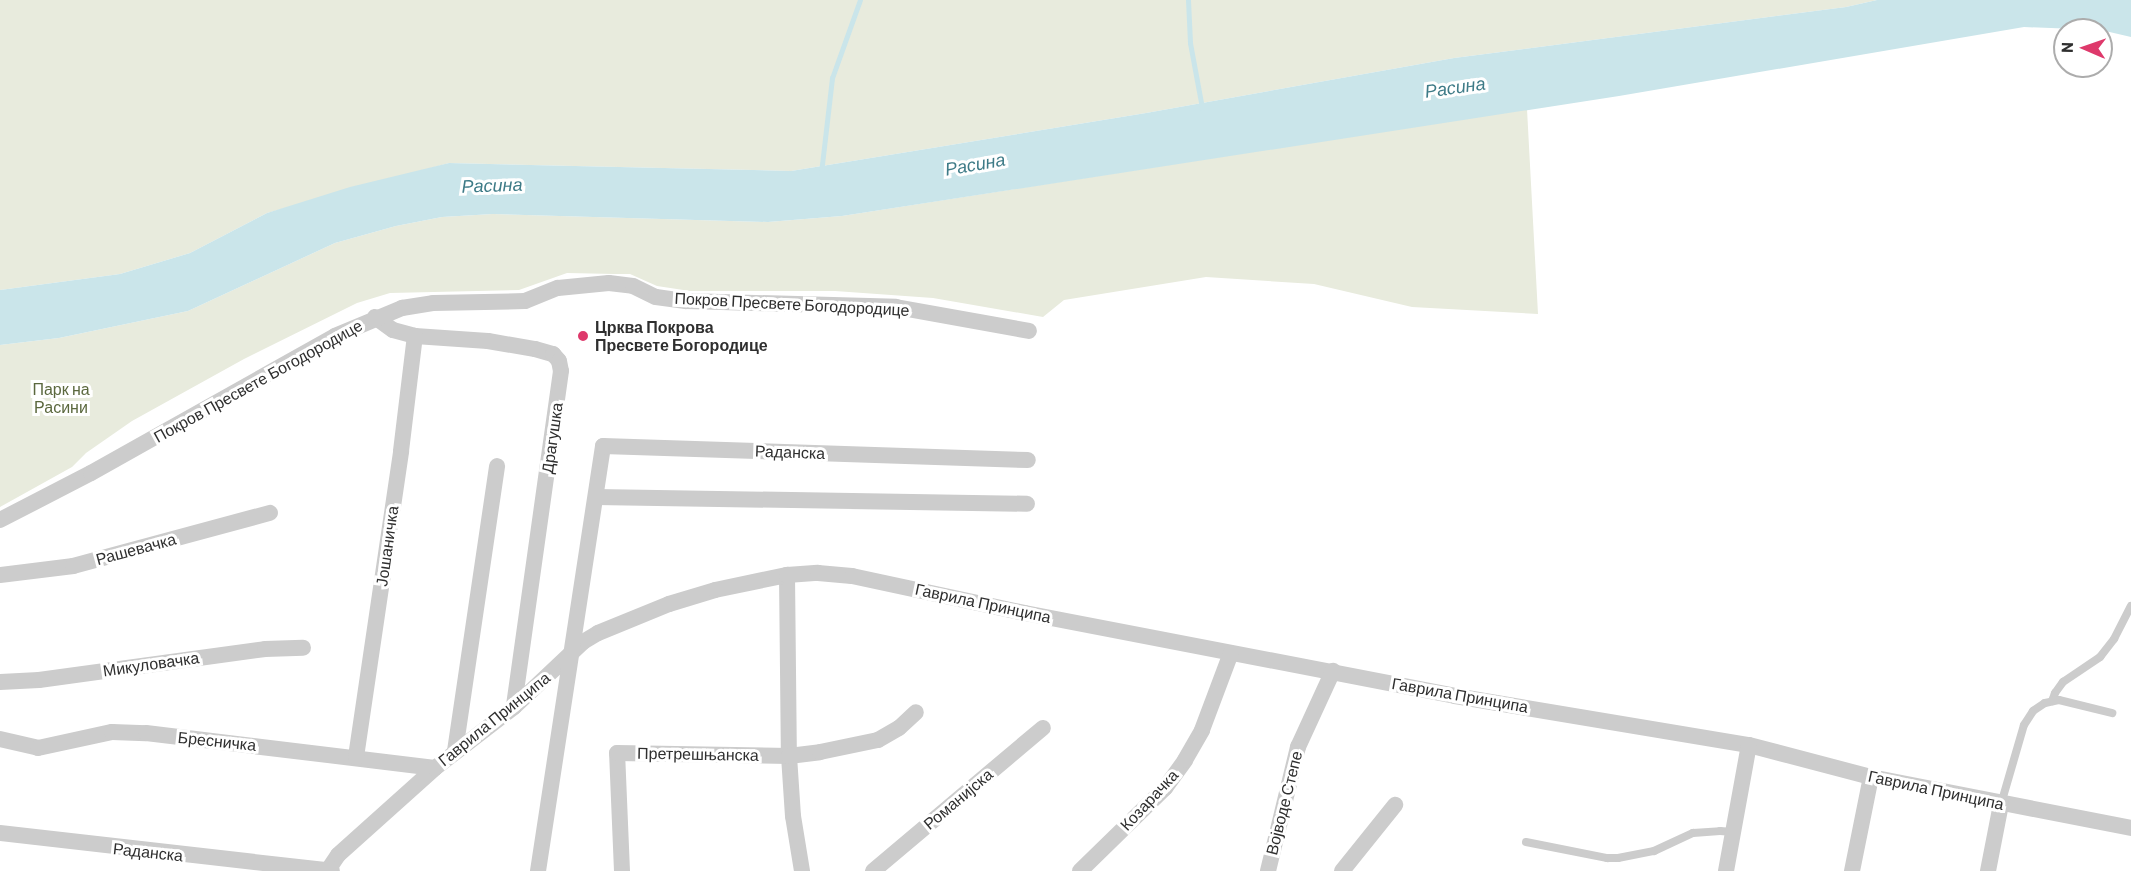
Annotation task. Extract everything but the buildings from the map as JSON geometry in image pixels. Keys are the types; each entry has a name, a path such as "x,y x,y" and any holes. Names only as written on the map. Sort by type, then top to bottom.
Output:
{"street":[{"name":"Покров Пресвете Богодородице","path":"0,520 91,474 335,336 375,317 402,308 433,303 525,301 558,288 609,283 633,286 656,297 686,301 896,307 952,315 1029,331"},
{"name":"Драгушка","path":"375,317 393,330 415,336 488,341 535,349 553,354 559,362 559,383 514,707"},
{"name":"Јошаничка","path":"356,757 401,451 415,336"},
{"name":"Раданска","path":"538,871 603,446 1028,459"},
{"path":"455,751 498,465"},
{"path":"596,497 1027,504"},
{"name":"Рашевачка","path":"0,576 73,566 270,513"},
{"name":"Гаврила Принципа","path":"330,871 338,855 435,768 514,707 598,633 669,604 715,590 787,575 818,573 852,576 1455,696 1749,745 1871,777 2131,828"},
{"path":"787,575 789,756 793,816 802,871"},
{"name":"Микуловачка","path":"0,682 39,680 265,649 303,648"},
{"name":"Козарачка","path":"1080,871 1165,788 1185,760 1202,730 1231,653"},
{"name":"Војводе Степе","path":"1268,871 1298,747 1333,671"},
{"name":"Претрешњанска","path":"622,871 617,753 789,756 851,747 878,740 899,728 916,712"},
{"name":"Романијска","path":"873,871 1043,728"},
{"name":"Бресничка","path":"0,739 38,748 112,732 146,733 435,768"},
{"path":"1726,871 1749,745"},
{"path":"1852,871 1871,777"},
{"path":"1988,871 2001,804"},
{"path":"1342,871 1395,805"},
{"name":"Раданска","path":"0,833 330,871"}],"lane":[{"path":"2052,701 2063,682 2100,657 2114,639 2131,606"},
{"path":"2001,804 2028,717 2039,707 2052,701 2066,701 2112,713"},
{"path":"1526,842 1607,858 1618,858 1654,851 1693,834 1733,832"}],"green space":[{"path":"0,0 1877,0 1846,7 1454,58 1146,113 791,171 449,163 267,213 190,253 120,274 0,290"},
{"name":"Парк на Расини","path":"1527,109 1538,314 1412,307 1314,284 1206,277 1064,300 1043,317 933,298 835,291 690,291 657,286 630,274 567,273 519,290 390,293 357,303 244,359 132,421 86,453 72,467 0,507 0,345 59,338 188,311 335,243 396,226 442,217 493,214 768,222 842,216"}],"water":[{"name":"Расина","path":"1877,0 2131,0 2131,37 2113,33 2113,18 2053,18 2053,28 2024,27 1619,96 842,216 768,222 493,214 442,217 396,226 335,243 188,311 59,338 0,345 0,290 120,274 190,253 267,213 350,187 449,163 791,171 1146,113 1454,58 1846,7"}],"waterway":[{"path":"821,173 832,78 860,0"},
{"path":"1188,0 1190,43 1202,108"}],"place":[{"name":"Црква Покрова Пресвете Богородице","path":"583,336"}]}
